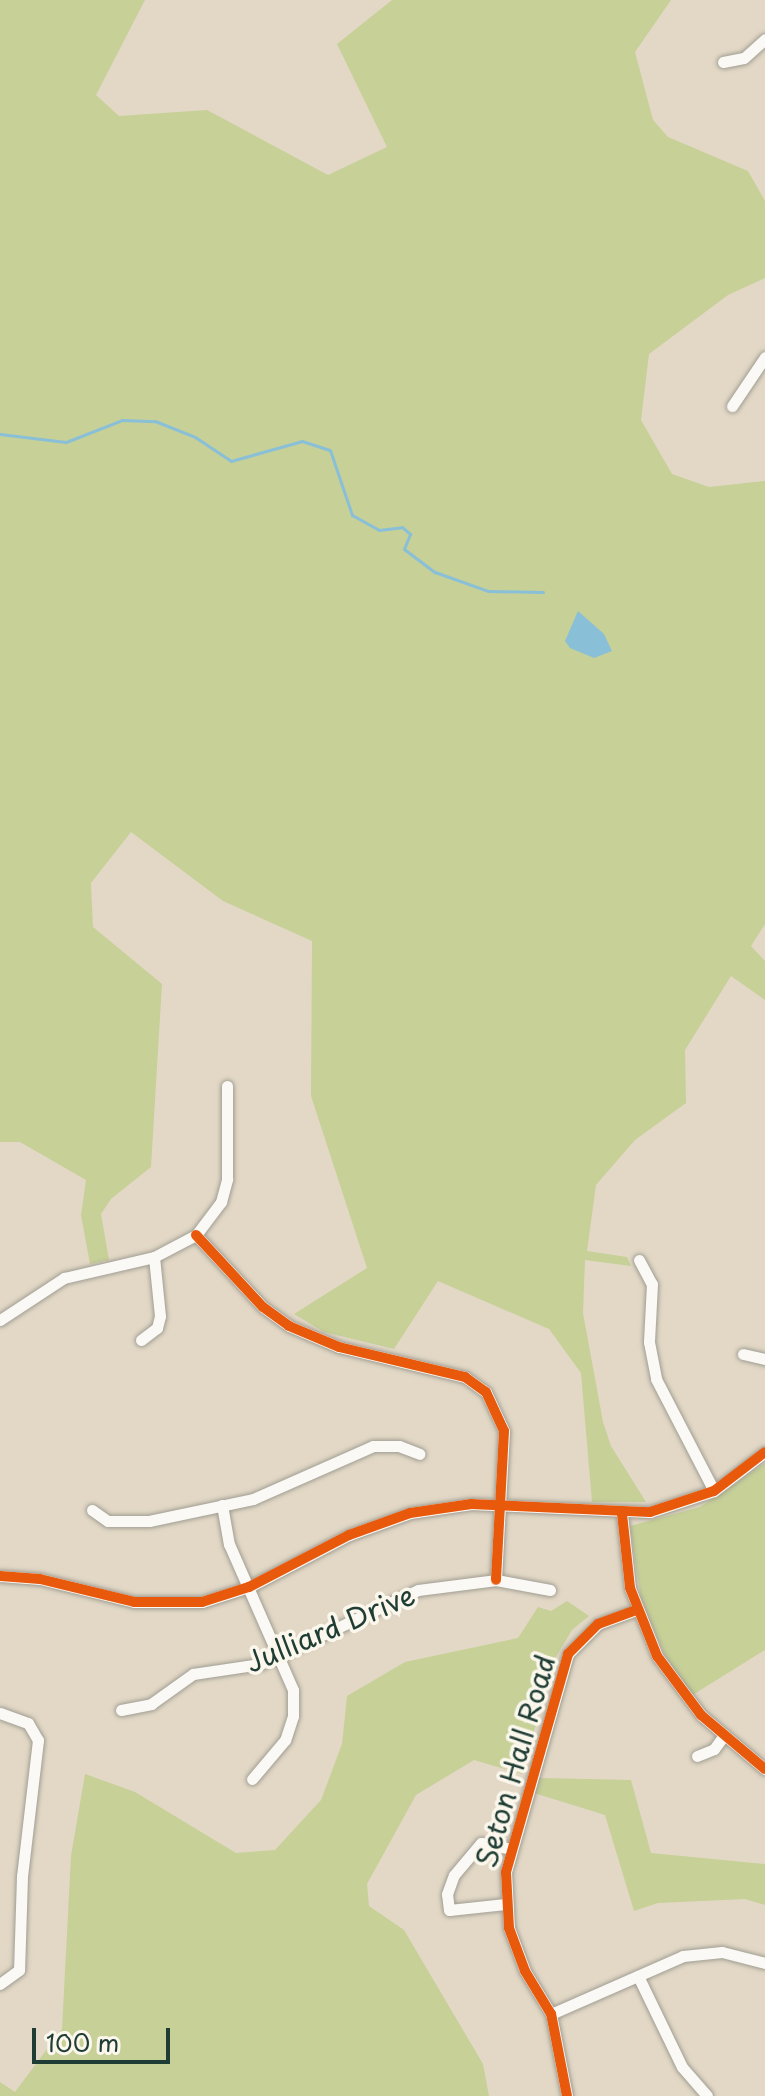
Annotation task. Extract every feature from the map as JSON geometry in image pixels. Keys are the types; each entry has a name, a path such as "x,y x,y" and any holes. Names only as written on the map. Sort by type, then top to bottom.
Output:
{"street":[{"path":"723,62 744,58 765,39"},
{"path":"732,406 765,357"},
{"path":"0,1320 64,1278 154,1257 196,1235 221,1202 227,1179 227,1086"},
{"path":"196,1235 263,1307 289,1326 339,1347 465,1377 486,1392 504,1431 496,1580"},
{"path":"141,1340 157,1328 160,1316 154,1257"},
{"path":"639,1260 652,1284 649,1342 656,1379 714,1491"},
{"path":"743,1354 765,1359"},
{"path":"92,1510 108,1521 132,1524 272,1492 373,1446 399,1446 420,1454"},
{"path":"0,1576 40,1579 159,1605 202,1602 249,1587 382,1522 429,1509 500,1504 622,1514 673,1507 714,1491 765,1452"},
{"path":"222,1505 229,1544 293,1690 293,1716 285,1740 252,1779"},
{"path":"622,1514 636,1610 671,1679 724,1735 765,1769"},
{"name":"Julliard Drive","path":"121,1710 151,1704 193,1674 279,1656 402,1595 442,1584 496,1580 550,1590"},
{"name":"Seton Hall Road","path":"567,2096 551,2014 516,1950 505,1904 511,1849 568,1654 587,1632 636,1610"},
{"path":"0,1713 28,1723 38,1740 22,1876 19,1970 0,1984"},
{"path":"697,1756 714,1749 724,1735"},
{"path":"505,1904 449,1910 447,1894 454,1875 481,1843 511,1849"},
{"path":"551,2014 683,1956 707,1952 765,1963"},
{"path":"638,1976 677,2059 707,2096"}],"green space":[{"path":"0,0 145,0 96,95 119,116 207,110 328,175 387,147 337,44 392,0 671,0 635,52 653,120 668,137 748,171 765,201 765,278 728,295 649,354 641,420 672,474 709,487 765,481 765,924 751,946 765,961 765,1000 731,976 685,1050 686,1103 635,1140 596,1185 587,1251 627,1257 631,1266 585,1260 583,1313 603,1422 611,1446 646,1502 592,1502 581,1373 549,1329 438,1281 394,1349 324,1332 294,1314 367,1268 311,1096 312,941 223,901 131,832 91,883 93,927 162,984 151,1167 111,1199 101,1214 109,1260 90,1264 81,1215 86,1180 20,1142 0,1142"},
{"path":"765,1463 765,1650 691,1696 664,1653 641,1599 630,1526 700,1507"},
{"path":"567,1601 589,1616 572,1630 554,1660 522,1774 474,1760 416,1795 367,1884 369,1906 404,1930 483,2064 489,2096 0,2096 0,2082 15,2092 62,2029 71,1856 85,1774 135,1792 236,1853 275,1850 321,1800 342,1744 347,1696 405,1662 518,1638 538,1607 551,1611"},
{"path":"539,1778 631,1780 651,1853 765,1864 765,1905 745,1899 658,1903 634,1911 605,1815 534,1793"}],"water":[{"path":"578,611 604,634 612,651 594,658 570,648 565,641"}],"waterway":[{"path":"0,434 66,442 122,420 155,421 195,437 231,461 302,441 330,450 352,515 379,530 402,527 410,534 404,549 435,572 488,591 543,592"}],"cycle path":[{"path":"196,1235 263,1307 289,1326 339,1347 465,1377 486,1392 504,1431 496,1580"},
{"path":"0,1576 40,1579 134,1602 202,1602 249,1587 349,1535 410,1513 471,1504 650,1512 714,1491 765,1452"},
{"path":"622,1514 630,1588 657,1656 701,1715 765,1769"},
{"path":"567,2096 551,2014 525,1971 509,1928 506,1872 568,1654 598,1624 636,1610"}]}
